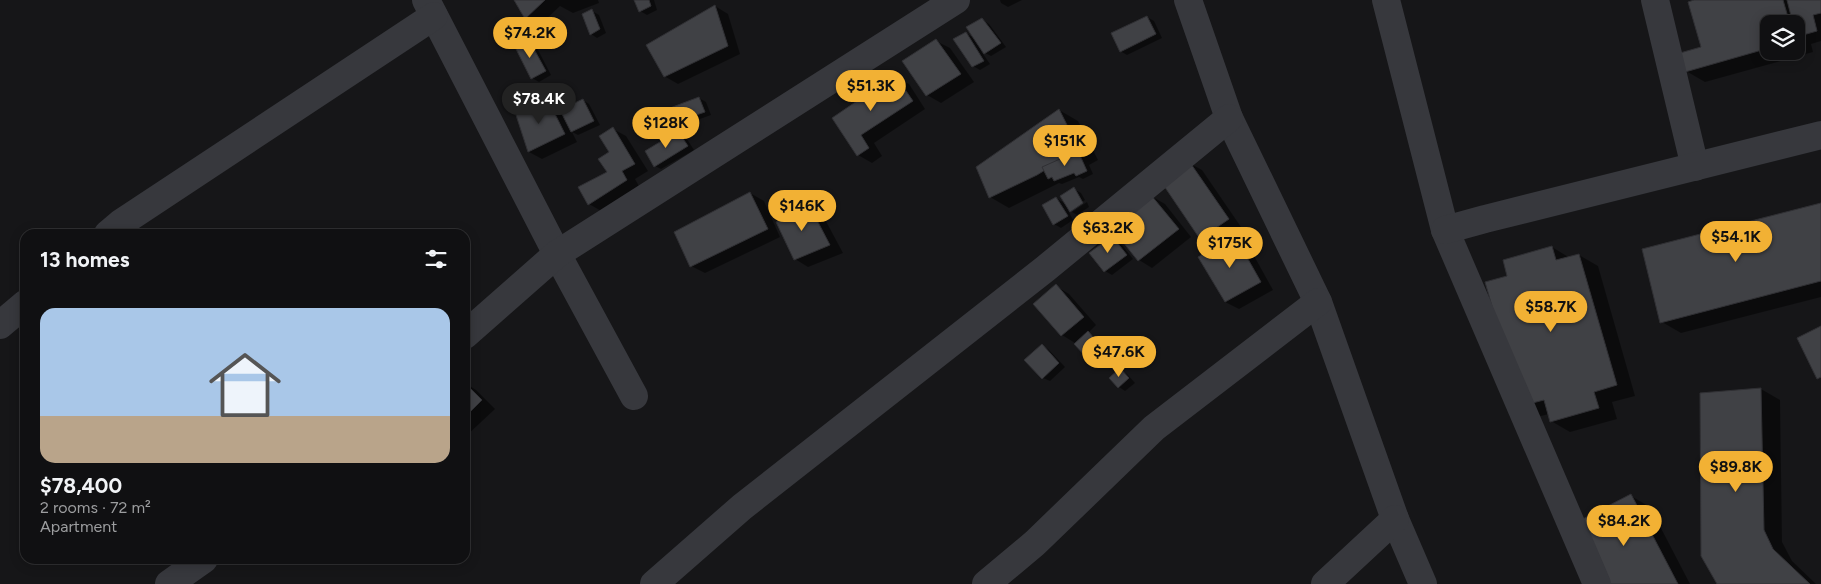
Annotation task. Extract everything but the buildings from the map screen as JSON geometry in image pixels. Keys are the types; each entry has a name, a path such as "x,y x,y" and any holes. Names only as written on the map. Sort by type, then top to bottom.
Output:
{"street":[{"path":"470,331 557,254 956,0"},
{"path":"1188,0 1229,118 1318,302 1395,519 1424,584"},
{"path":"1386,0 1445,230 1597,584"},
{"path":"1655,0 1695,167"},
{"path":"114,229 430,8 557,254 634,396"},
{"path":"654,584 742,507 1045,268 1229,118"},
{"path":"1445,230 1485,218 1821,135"},
{"path":"986,584 1035,543 1154,428 1318,302"},
{"path":"0,325 20,308"},
{"path":"1325,584 1395,519"},
{"path":"169,584 197,564"}]}
